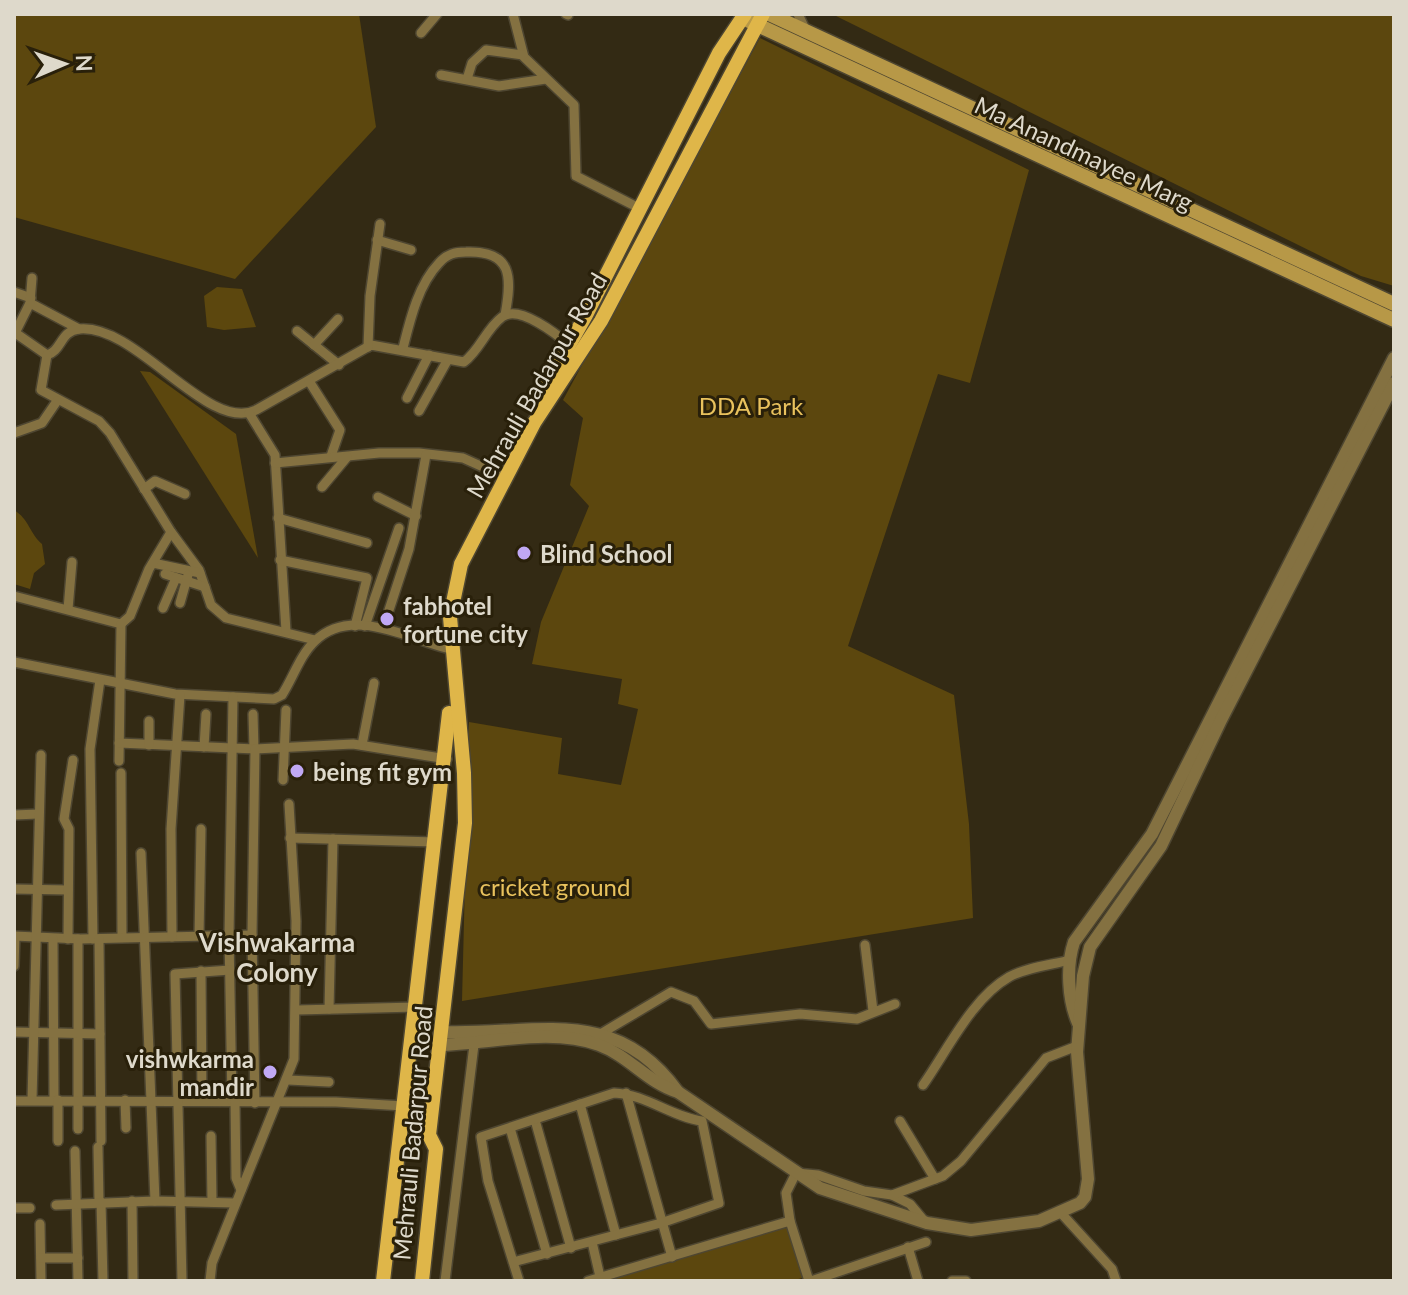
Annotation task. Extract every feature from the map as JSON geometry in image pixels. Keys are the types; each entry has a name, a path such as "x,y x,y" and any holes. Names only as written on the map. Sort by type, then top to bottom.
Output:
{"main road":[{"path":"744,15 763,18"},
{"name":"Mehrauli Badarpur Road","path":"422,1281 436,1149 429,1135 465,823 446,648 444,601 450,577 502,475 573,350 639,208 719,53 744,15"},
{"name":"Ma Anandmayee Marg","path":"763,18 806,31 1394,304"},
{"name":"Ma Anandmayee Marg","path":"763,18 1394,320"},
{"name":"Mehrauli Badarpur Road","path":"573,350 601,321 763,18"},
{"name":"Mehrauli Badarpur Road","path":"383,1281 447,759 455,739 452,599 465,556 502,475"}],"street":[{"path":"421,33 437,14"},
{"path":"513,14 523,55 574,105 576,176 639,208"},
{"path":"798,14 806,31"},
{"path":"467,79 475,59 486,50 523,55"},
{"path":"441,75 499,86 546,79"},
{"path":"368,347 380,224"},
{"path":"377,240 411,250"},
{"path":"14,292 79,329 110,333 219,407 249,413 368,347 403,348 447,361 468,360 505,315 509,280 501,260 487,252 452,253 440,261 422,287 403,348"},
{"path":"32,278 31,301 15,333 47,355"},
{"path":"505,315 525,317 573,350"},
{"path":"314,345 338,319"},
{"path":"47,355 55,352 67,333 79,329"},
{"path":"297,331 339,365"},
{"path":"47,355 40,388 57,401 105,427 200,573 211,605 221,616 315,640"},
{"path":"407,398 429,355"},
{"path":"1078,1023 1071,1002 1070,960 1074,942 1152,834 1394,358"},
{"path":"419,411 447,361"},
{"path":"309,381 340,430 331,456"},
{"path":"440,1038 565,1026 602,1033 643,1057 678,1092 796,1173 837,1194 925,1222 971,1230 1039,1221 1080,1203 1087,1188 1077,1046 1085,963 1090,947 1161,846 1227,706 1394,383"},
{"path":"14,433 42,423 57,401"},
{"path":"249,413 269,442 275,463 286,631"},
{"path":"275,463 331,456 426,455 463,458 502,475"},
{"path":"389,610 416,516 426,455"},
{"path":"322,487 347,457"},
{"path":"144,489 155,481 185,494"},
{"path":"378,497 416,516"},
{"path":"278,518 367,543"},
{"path":"360,626 399,528"},
{"path":"119,761 121,624 130,616 153,563 171,532"},
{"path":"280,560 367,578 360,626"},
{"path":"68,609 72,562"},
{"path":"153,563 188,576 205,587"},
{"path":"165,574 176,578 200,573"},
{"path":"180,603 188,576"},
{"path":"163,608 176,578"},
{"path":"14,596 121,624"},
{"path":"14,662 180,695 279,698 315,640 333,630 380,627 446,648"},
{"path":"100,680 90,749 100,1034 103,1281"},
{"path":"362,745 374,683"},
{"path":"172,937 171,829 180,695"},
{"path":"233,697 229,936 236,1178 241,1190"},
{"path":"283,780 286,710"},
{"path":"204,747 206,714"},
{"path":"253,714 255,1103"},
{"path":"149,721 149,745"},
{"path":"119,743 254,749 362,745 447,759"},
{"path":"32,1100 41,755"},
{"path":"73,760 64,819 69,829 68,890 78,1033 78,1129"},
{"path":"121,773 122,937"},
{"path":"210,1281 212,1263 294,1059 297,1010 289,804"},
{"path":"14,815 38,814"},
{"path":"199,936 201,829"},
{"path":"290,838 436,842"},
{"path":"329,1009 333,839"},
{"path":"141,853 155,1201"},
{"path":"14,889 68,890"},
{"path":"14,966 15,936 96,939 252,935"},
{"path":"53,939 58,1141"},
{"path":"865,945 873,1011"},
{"path":"923,1085 983,1000 1000,984 1013,975 1070,960"},
{"path":"182,1281 175,974 230,970"},
{"path":"201,971 202,1101"},
{"path":"602,1033 671,992 694,1001 711,1024 800,1014 857,1019 895,1004"},
{"path":"297,1010 416,1007"},
{"path":"14,1032 100,1034"},
{"path":"440,1038 474,1045 537,1039 590,1042 621,1055 658,1084 678,1092"},
{"path":"445,1281 474,1045"},
{"path":"892,1195 935,1179 961,1161 1046,1058 1077,1046"},
{"path":"288,1080 329,1082"},
{"path":"463,1132 481,1137 614,1093 626,1093 687,1119 702,1121 721,1202 661,1223 513,1262"},
{"path":"626,1093 672,1257"},
{"path":"125,1100 126,1128"},
{"path":"14,1101 234,1101 404,1106"},
{"path":"580,1104 616,1235"},
{"path":"535,1120 571,1248"},
{"path":"900,1121 935,1179"},
{"path":"510,1128 547,1254"},
{"path":"211,1136 212,1202"},
{"path":"481,1137 487,1177 519,1281"},
{"path":"75,1151 78,1281"},
{"path":"796,1173 818,1175 864,1191 892,1195 910,1204 925,1222"},
{"path":"796,1173 786,1193 790,1221 810,1281 926,1242"},
{"path":"132,1201 133,1281"},
{"path":"56,1205 132,1201 235,1203"},
{"path":"14,1208 30,1208"},
{"path":"1061,1213 1112,1269 1116,1281"},
{"path":"588,1281 790,1221"},
{"path":"40,1224 41,1281"},
{"path":"592,1242 601,1279"},
{"path":"908,1247 918,1281"},
{"path":"41,1258 78,1258"},
{"path":"952,1281 966,1281"}],"green space":[{"path":"14,14 359,14 376,127 235,279 14,217"},
{"path":"832,14 1394,14 1394,286 1361,276"},
{"name":"DDA Park","path":"760,38 1029,170 970,383 938,374 848,646 954,695 969,824 973,918 462,1001 469,722 562,738 558,774 621,785 638,709 618,704 622,679 532,664 541,622 589,506 570,485 583,418 563,400"},
{"path":"217,287 242,289 256,327 224,330 207,327 204,296"},
{"path":"140,371 150,372 236,434 258,558"},
{"path":"14,510 42,544 45,564 34,573 30,589 14,584"},
{"path":"788,1225 806,1277 791,1281 604,1279"}],"place":[{"name":"Blind School","path":"524,553"},
{"name":"fabhotel fortune city","path":"387,619"},
{"name":"being fit gym","path":"297,771"},
{"name":"vishwkarma mandir","path":"270,1072"}],"district":[{"name":"Vishwakarma Colony","path":"277,957"}],"park label":[{"name":"cricket ground","path":"555,886"}]}
